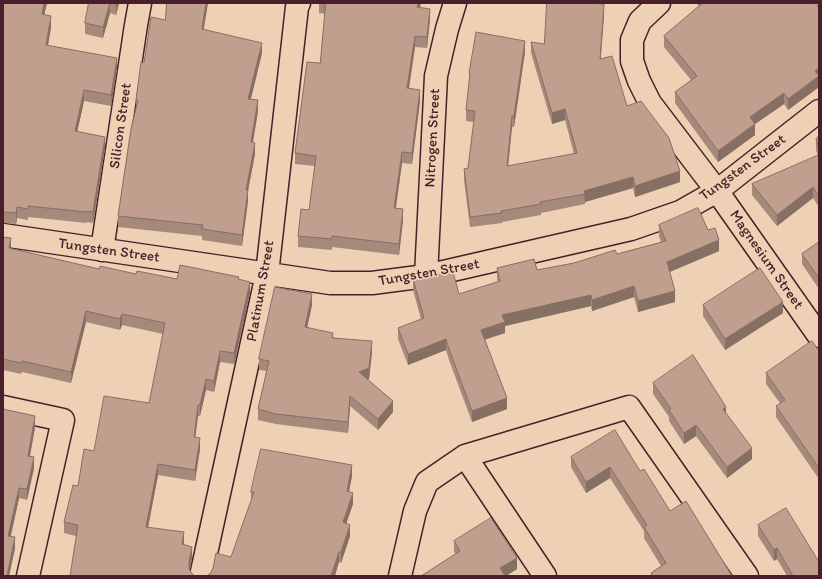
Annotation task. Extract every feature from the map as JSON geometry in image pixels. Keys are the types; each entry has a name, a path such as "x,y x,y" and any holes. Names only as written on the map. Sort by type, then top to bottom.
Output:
{"street":[{"name":"Silicon Street","path":"102,250 140,3"},
{"name":"Platinum Street","path":"201,576 268,274 297,7 299,3"},
{"name":"Nitrogen Street","path":"426,276 436,76 447,29 456,3"},
{"name":"Magnesium Street","path":"660,3 640,21 632,40 632,61 639,81 650,103 717,191 819,336"},
{"name":"Tungsten Street","path":"3,235 330,283 372,283 426,276 631,229 680,212 717,191 819,111"},
{"path":"3,407 64,420 28,576"},
{"path":"400,576 415,511 427,482 465,456 629,407 747,576"},
{"path":"465,456 545,576"}],"building":[{"path":"3,3 44,3 42,14 51,16 46,45 117,58 111,95 84,90 75,131 105,137 93,212 28,206 28,209 17,207 16,213 3,212"},
{"path":"89,3 110,3 103,27 85,23"},
{"path":"167,3 206,3 202,29 262,43 248,99 258,100 251,142 255,143 246,190 248,190 242,235 202,229 203,225 118,216 131,129 138,100 136,100 141,62 144,63 151,17 165,20"},
{"path":"326,3 418,3 417,7 430,9 427,37 415,36 407,88 420,90 412,153 402,152 394,208 403,209 399,244 332,236 332,239 298,236 301,209 309,210 316,156 295,153 307,62 320,63"},
{"path":"547,3 604,4 600,59 612,56 627,106 641,101 669,138 680,171 635,186 633,177 584,191 585,194 540,202 541,204 501,211 502,213 470,217 464,169 468,168 475,111 466,110 469,73 476,32 525,41 514,116 512,116 507,166 577,153 565,109 552,113 531,42 544,44"},
{"path":"703,3 815,3 818,7 819,6 819,68 815,71 819,76 788,99 784,93 750,117 755,124 718,151 675,92 697,76 664,36"},
{"path":"819,136 819,148 816,139"},
{"path":"819,155 819,196 813,187 777,215 752,184"},
{"path":"698,208 708,230 715,228 719,240 667,262 675,291 638,301 634,286 592,300 591,295 502,315 505,322 481,330 507,398 472,411 446,339 408,354 398,328 424,318 413,279 453,272 459,294 500,281 497,268 534,259 537,270 574,263 615,250 617,254 666,241 659,225"},
{"path":"3,237 11,238 9,248 99,269 100,266 136,274 137,271 177,279 180,265 239,277 238,279 250,282 234,353 220,351 214,381 206,379 200,405 198,405 194,437 200,438 195,470 158,464 146,527 184,532 182,544 192,547 189,569 193,575 196,576 70,576 78,525 64,522 73,485 78,486 84,449 94,451 104,396 149,403 165,323 122,314 120,319 86,311 71,372 22,361 21,363 3,359"},
{"path":"819,242 819,278 802,254"},
{"path":"760,268 783,302 725,339 703,305"},
{"path":"275,287 312,294 305,327 333,333 332,338 372,341 369,368 359,372 393,401 378,419 350,396 348,422 276,414 258,409 269,361 259,359"},
{"path":"812,341 819,351 819,468 776,406 785,400 766,373"},
{"path":"693,355 726,407 723,409 752,448 727,467 696,425 684,433 669,410 671,409 653,383"},
{"path":"3,409 35,416 28,456 34,457 27,489 19,488 8,536 15,537 7,576 3,576"},
{"path":"615,430 640,471 644,469 670,511 686,501 732,576 653,576 651,573 666,563 644,527 647,525 610,467 586,482 571,457"},
{"path":"261,449 352,465 347,491 353,493 343,522 350,525 331,576 206,576 210,574 213,568 216,553 231,557 254,492 251,492"},
{"path":"786,508 819,562 819,576 793,576 777,548 774,550 758,525"},
{"path":"491,518 517,558 500,568 505,576 421,576 460,551 454,541"}]}
